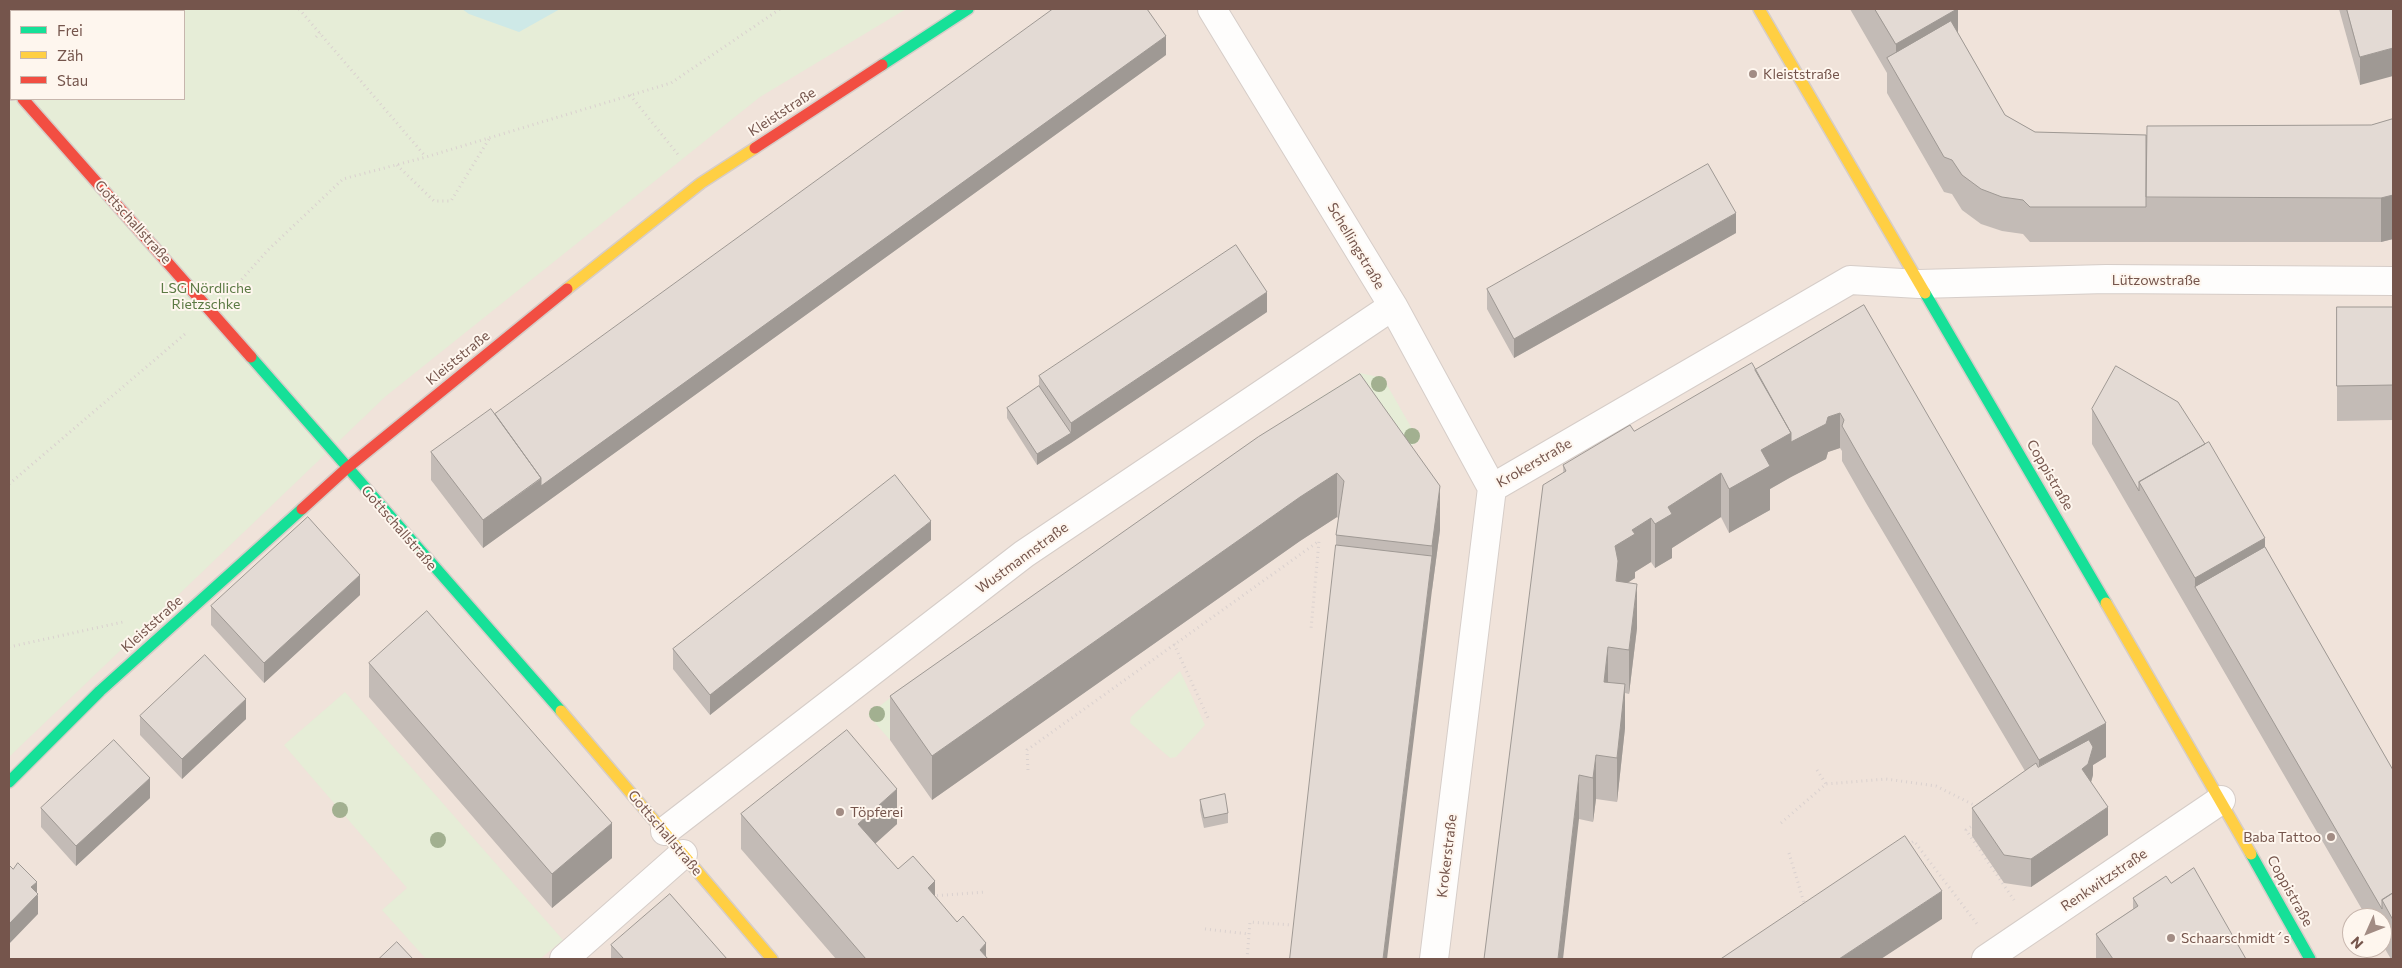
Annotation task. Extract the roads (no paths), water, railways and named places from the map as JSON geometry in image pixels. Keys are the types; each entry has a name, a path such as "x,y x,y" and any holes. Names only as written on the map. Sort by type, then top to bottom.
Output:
{"street":[{"name":"Kleiststraße","path":"9,782 100,691 347,468 643,227 701,183 968,9"},
{"name":"Schellingstraße","path":"1212,9 1393,306 1492,488"},
{"name":"Coppistraße","path":"1759,9 2221,800 2310,959"},
{"name":"Gottschallstraße","path":"24,100 212,312 665,832 772,959"},
{"name":"Lützowstraße","path":"1919,284 2106,279 2393,280"},
{"name":"Krokerstraße","path":"1434,959 1492,488 1850,280 1919,284"},
{"name":"Wustmannstraße","path":"665,832 1024,554 1393,306"},
{"name":"Renkwitzstraße","path":"1992,955 2221,800"},
{"path":"564,959 683,854"}],"water":[{"path":"462,9 560,9 519,32 469,14"}],"place":[{"name":"Kleiststraße","path":"1753,74"},
{"name":"Töpferei","path":"840,812"},
{"name":"Baba Tattoo","path":"2331,837"},
{"name":"Schaarschmidt´s","path":"2171,938"}],"park label":[{"name":"LSG Nördliche Rietzschke","path":"206,296"}]}
